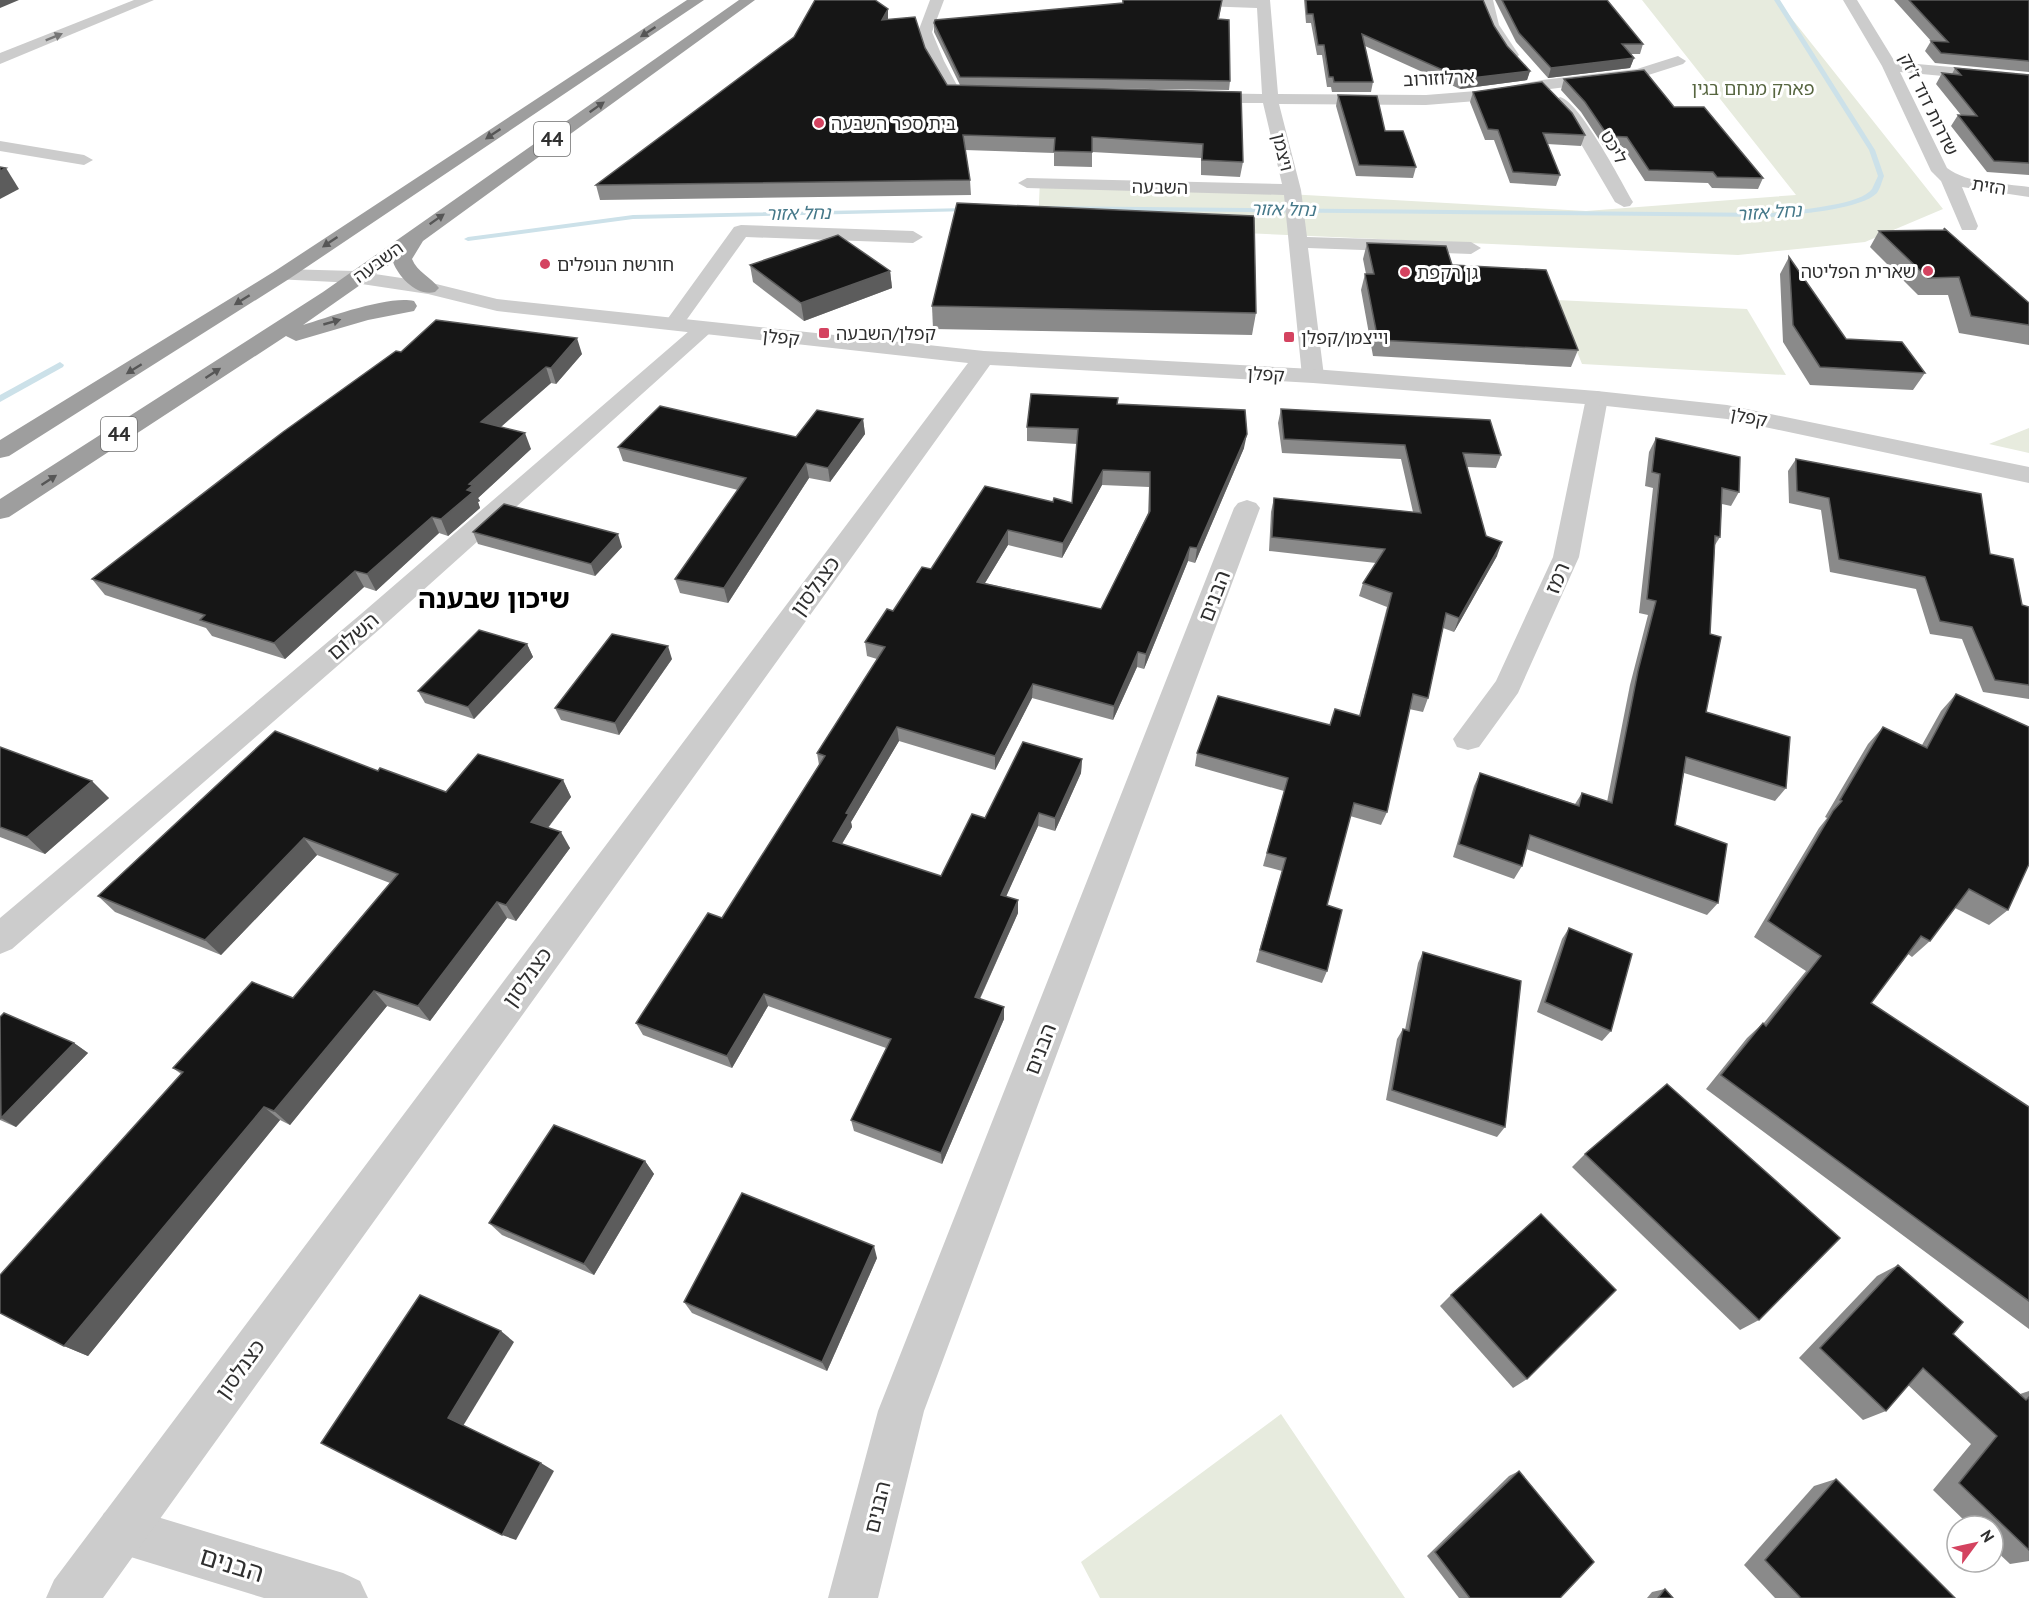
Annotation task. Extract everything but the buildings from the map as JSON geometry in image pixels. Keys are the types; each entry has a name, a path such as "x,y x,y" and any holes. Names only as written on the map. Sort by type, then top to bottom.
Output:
{"highway":[{"name":"השבעה","path":"0,451 282,275 697,0"},
{"name":"השבעה","path":"0,511 331,297 355,277 748,0"},
{"path":"417,234 402,259 406,270 428,288"},
{"path":"238,357 336,321 406,306"}],"street":[{"path":"33,29 110,0"},
{"path":"0,59 147,0"},
{"path":"937,0 925,32 936,61 954,94 1001,95"},
{"path":"1145,0 1263,2"},
{"name":"ליכט","path":"1486,0 1492,25 1525,69 1571,112 1624,202"},
{"name":"שדרות דוד ז'זק","path":"1850,0 1890,66 1940,171 1949,178 1968,226"},
{"name":"ויצמן","path":"1263,2 1270,100 1292,194 1313,376"},
{"name":"ארלוזורוב","path":"1176,98 1426,100 1489,95 1542,85 1639,73 1678,61"},
{"path":"1890,66 2029,79"},
{"path":"0,146 84,160"},
{"name":"הזית","path":"1949,178 1971,184 2029,192"},
{"name":"השבעה","path":"1027,183 1292,194"},
{"path":"673,325 741,231 913,237"},
{"path":"1298,242 1471,248"},
{"name":"קפלן","path":"282,275 355,277 428,288 497,305"},
{"name":"קפלן","path":"282,275 331,297 406,306 497,305 984,358 1313,376 1597,398 1727,412 2029,475"},
{"name":"השלום","path":"0,939 371,621 703,329"},
{"name":"כצנלסון","path":"72,1598 984,358"},
{"name":"רמז","path":"1468,739 1508,686 1566,557 1597,398"},
{"name":"הבנים","path":"853,1598 901,1411 1247,508"},
{"name":"הבנים","path":"121,1530 343,1598"}],"green space":[{"name":"פארק מנחם בגין","path":"1642,0 1777,0 1943,209 1865,242 1738,255 1038,224 1040,180 1586,211 1796,195"},
{"path":"1556,300 1747,309 1786,375 1582,364"},
{"path":"2029,428 2029,453 1989,444"},
{"path":"1281,1414 1405,1598 1100,1598 1081,1562"}],"waterway":[{"name":"נחל אזור","path":"1037,208 1772,215 1822,209 1855,202 1874,192 1881,176 1872,150 1777,0"},
{"name":"נחל אזור","path":"468,239 633,217 969,210"},
{"name":"נחל אזור","path":"0,399 60,365"}],"place":[{"name":"בית ספר השבעה","path":"819,123"},
{"name":"חורשת הנופלים","path":"545,264"},
{"name":"שארית הפליטה","path":"1928,271"},
{"name":"גן רקפת","path":"1405,272"},
{"name":"קפלן/השבעה","path":"824,333"},
{"name":"וייצמן/קפלן","path":"1289,337"}],"district":[{"name":"שיכון שבענה","path":"494,598"}]}
